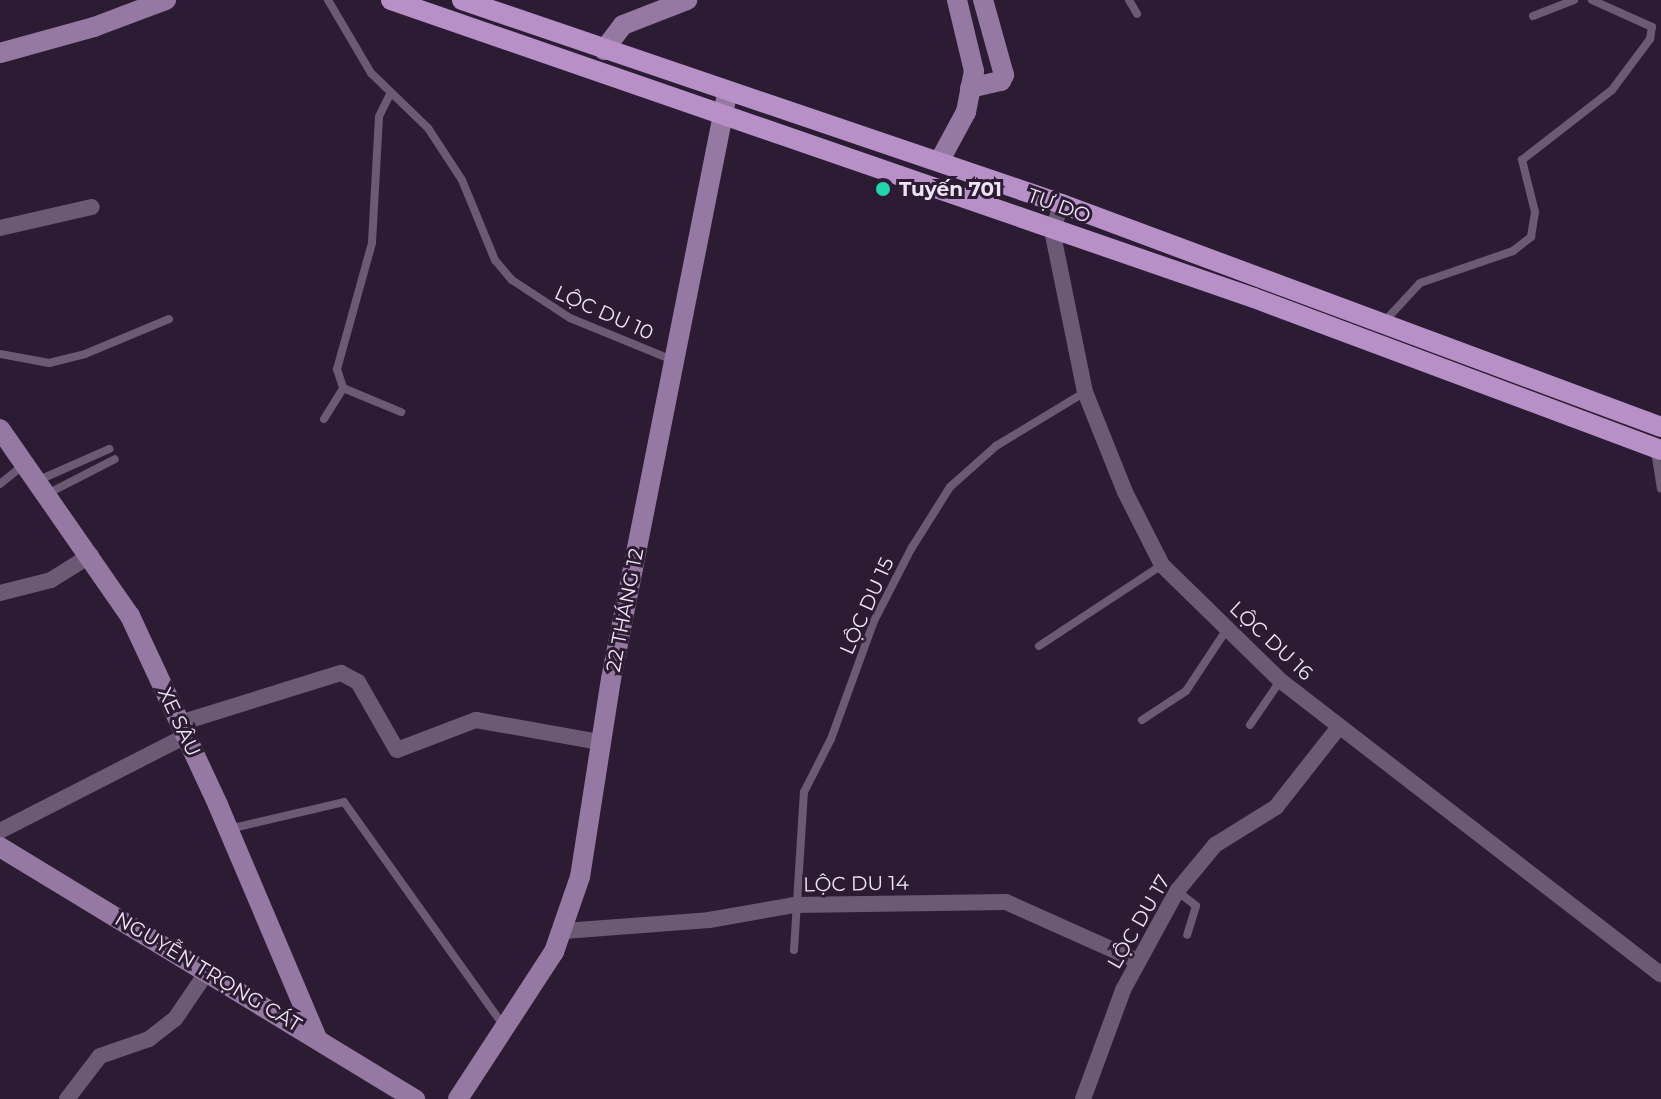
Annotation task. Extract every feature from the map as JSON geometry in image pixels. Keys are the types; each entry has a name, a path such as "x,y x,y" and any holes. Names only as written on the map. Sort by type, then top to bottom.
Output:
{"main road":[{"name":"TỰ DO","path":"391,0 725,103 940,160 1661,427"},
{"name":"TỰ DO","path":"469,1 604,50 725,103 1052,230 1254,298 1658,449"}],"street":[{"path":"0,53 94,27 166,0"},
{"path":"604,50 623,25 687,0"},
{"path":"940,160 966,112 970,88 970,46 957,0"},
{"path":"970,88 1001,81 1004,75 983,0"},
{"name":"22 THÁNG 12","path":"458,1099 564,931 580,877 600,742 725,103"},
{"path":"1052,230 1062,204"},
{"path":"0,228 92,207"},
{"name":"LỘC DU 16","path":"1052,230 1085,392 1162,565 1281,681 1661,975"},
{"name":"XE SÂU","path":"0,429 91,555 130,616 229,829 317,1038"},
{"path":"0,593 51,580 91,555"},
{"path":"0,831 183,730 341,673 358,682 397,750 476,720 600,742"},
{"name":"LỘC DU 17","path":"1083,1099 1115,1008 1177,891 1215,845 1276,807 1339,727"},
{"name":"NGUYỄN TRỌNG CÁT","path":"0,847 415,1099"},
{"name":"LỘC DU 14","path":"564,931 709,920 794,905 1006,902 1138,961"},
{"path":"67,1099 100,1056 149,1039 175,1019 207,972"}],"lane":[{"name":"LỘC DU 10","path":"328,0 390,94 434,137 462,180 495,260 512,280 570,318 675,362"},
{"path":"1129,0 1137,14"},
{"path":"1533,16 1574,0"},
{"path":"1383,324 1420,283 1513,251 1531,237 1535,212 1522,160 1612,90 1650,39 1652,27 1592,0"},
{"path":"324,419 343,388 337,369 372,243 379,117 390,94"},
{"path":"0,354 49,363 85,354 169,319"},
{"path":"343,388 401,412"},
{"name":"LỘC DU 15","path":"794,950 794,905 804,792 831,739 874,621 911,549 950,487 996,446 1085,392"},
{"path":"43,487 109,449"},
{"path":"1658,449 1661,489"},
{"path":"43,487 115,459"},
{"path":"0,484 25,464"},
{"path":"1039,646 1162,565"},
{"path":"1142,720 1186,691 1227,629"},
{"path":"1250,725 1281,681"},
{"path":"229,829 344,802 505,1026"},
{"path":"1177,891 1196,906 1187,935"}],"place":[{"name":"Tuyến 701","path":"883,189"}]}
